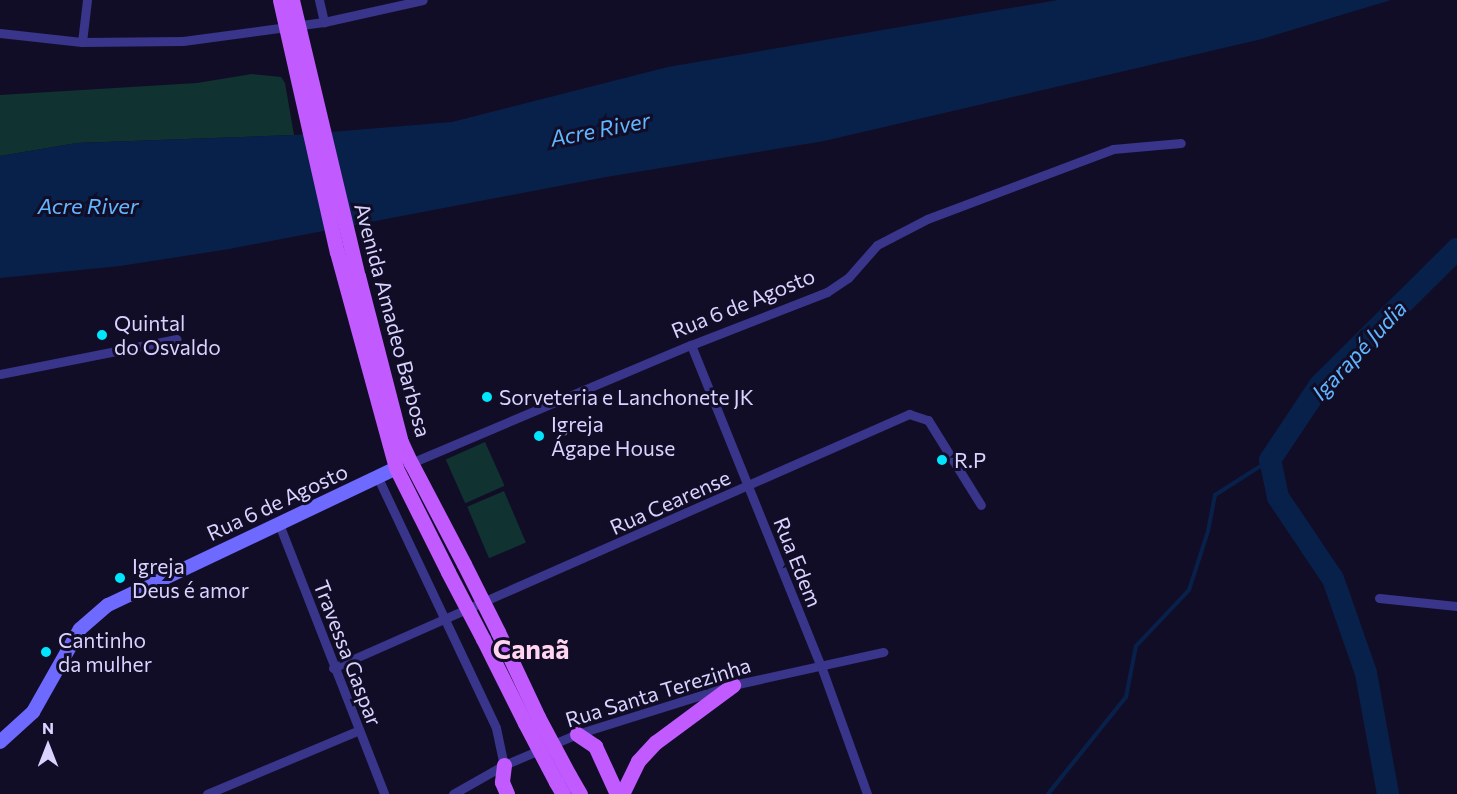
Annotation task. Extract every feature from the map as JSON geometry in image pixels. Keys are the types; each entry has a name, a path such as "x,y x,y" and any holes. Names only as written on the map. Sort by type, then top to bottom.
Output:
{"main road":[{"name":"Avenida Amadeo Barbosa","path":"280,0 337,252 396,468 483,639 531,720 563,783 580,794"},
{"name":"Avenida Amadeo Barbosa","path":"292,0 360,287 401,442 498,632 531,720"},
{"path":"622,794 638,761 656,742 734,685"},
{"path":"578,734 595,746 616,794"},
{"path":"504,765 502,782 507,794"}],"street":[{"path":"82,42 87,0"},
{"path":"318,0 324,22"},
{"path":"0,33 82,42 183,41 324,22 423,0"},
{"name":"Rua 6 de Agosto","path":"411,463 691,345 827,292 848,278 877,245 927,219 1102,152 1181,142"},
{"path":"0,374 177,339"},
{"name":"Rua Edem","path":"691,345 821,666 867,794"},
{"name":"Rua Cearense","path":"333,668 445,617 747,488 898,417 920,414 928,420 981,505"},
{"name":"Rua 6 de Agosto","path":"0,742 33,712 80,629 108,605 396,468"},
{"path":"378,478 496,728 504,765"},
{"name":"Travessa Gaspar","path":"279,524 333,668 384,794"},
{"path":"1379,598 1457,606"},
{"name":"Rua Santa Terezinha","path":"453,794 504,765 578,734 734,685 883,652"},
{"path":"207,794 359,730"}],"green space":[{"path":"252,74 281,77 285,83 294,135 77,143 0,156 0,95 197,83"},
{"path":"485,442 505,486 465,503 446,459"},
{"path":"504,491 526,543 489,558 467,507"}],"water":[{"name":"Acre River","path":"1058,0 1391,0 1262,39 824,141 606,177 229,249 120,266 0,278 0,156 77,143 294,135 452,122 668,67"}],"waterway":[{"name":"Igarapé Judia","path":"1388,794 1366,673 1333,579 1278,497 1270,460 1320,385 1457,249"},
{"path":"1048,794 1126,697 1136,646 1189,590 1208,531 1215,495 1270,460"}],"place":[{"name":"Quintal do Osvaldo","path":"102,335"},
{"name":"Sorveteria e Lanchonete JK","path":"487,397"},
{"name":"Igreja Ágape House","path":"539,436"},
{"name":"R.P","path":"942,460"},
{"name":"Igreja Deus é amor","path":"120,578"},
{"name":"Cantinho da mulher","path":"46,652"}],"district":[{"name":"Canaã","path":"531,649"}]}
